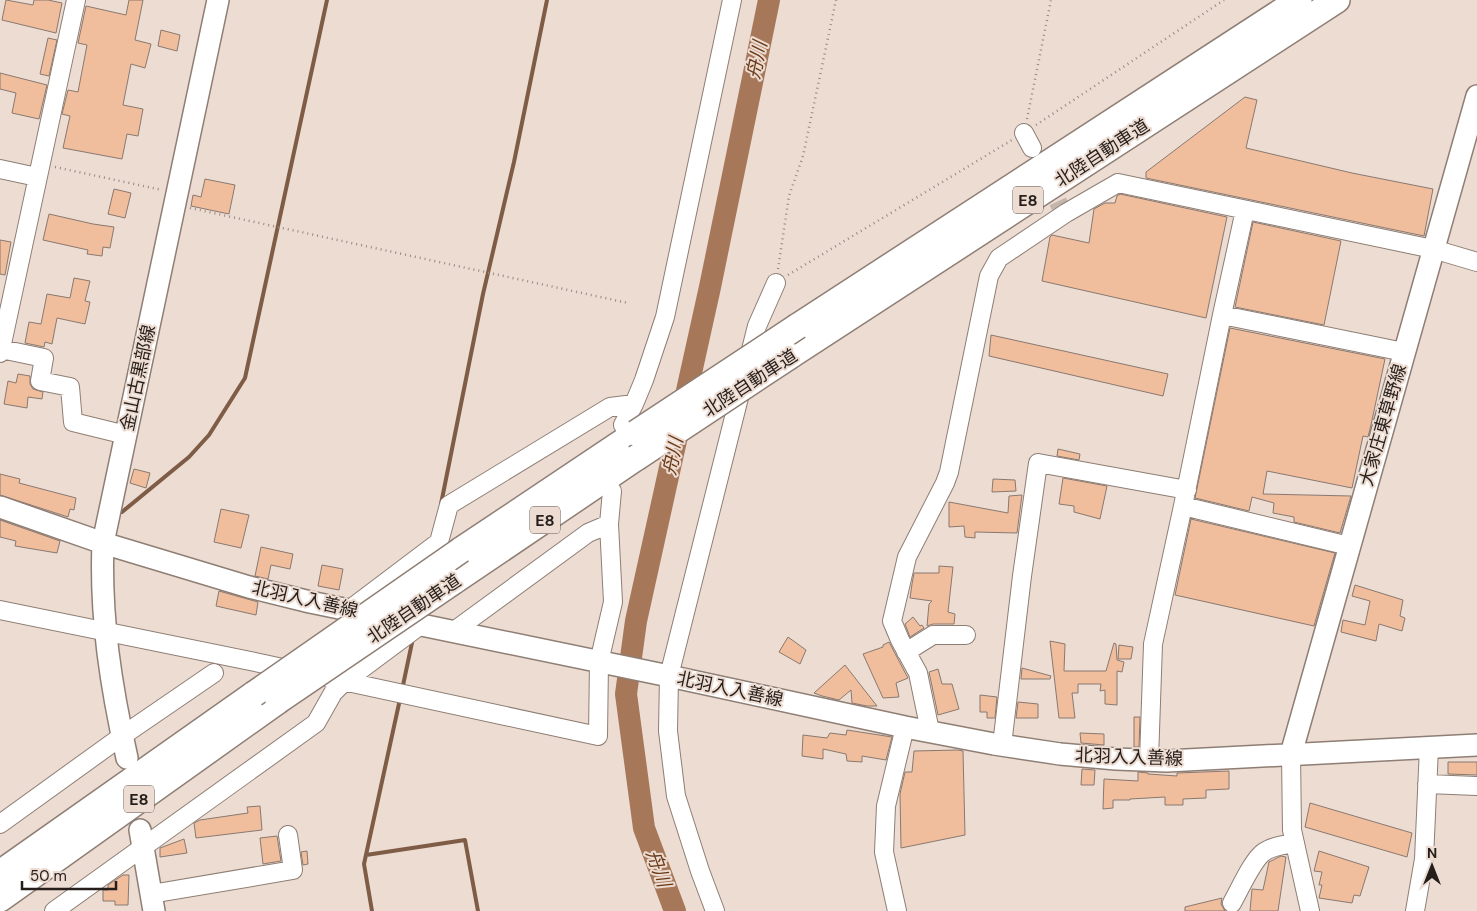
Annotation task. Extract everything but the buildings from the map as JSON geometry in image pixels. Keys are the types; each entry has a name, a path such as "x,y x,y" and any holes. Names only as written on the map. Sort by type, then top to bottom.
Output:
{"highway":[{"name":"北陸自動車道","path":"0,874 630,429 798,326 1266,21 1337,0"},
{"name":"北陸自動車道","path":"0,899 278,701 636,458 1267,46 1301,11"}],"main road":[{"name":"金山古黒部線","path":"127,758 104,630 102,592 103,543 218,0"},
{"name":"大家庄東草野線","path":"1291,754 1477,96"},
{"name":"北羽入入善線","path":"0,507 103,543 249,587 310,602 905,727 1002,745 1060,754 1148,760 1230,758 1477,745"},
{"path":"141,838 153,903"}],"street":[{"path":"76,0 0,351 44,358 40,380 70,387 73,422 126,435"},
{"path":"630,429 634,404 665,317 728,4"},
{"path":"0,169 39,170"},
{"path":"930,731 918,673 892,621 907,557 945,484 949,472 988,276 999,258 1063,209 1118,183 1433,249 1477,262"},
{"path":"1148,760 1153,644 1245,210"},
{"path":"715,911 676,796 668,731 669,676 757,326 776,283"},
{"path":"1222,315 1404,352"},
{"path":"349,610 439,542 449,505 610,407 634,404"},
{"path":"1002,745 1038,463 1185,498 1349,546"},
{"path":"0,610 104,630 598,736 602,662 613,602 609,524 612,491"},
{"path":"454,631 588,532 609,524"},
{"path":"54,911 141,838 316,722 333,693 344,682 422,624"},
{"path":"906,652 933,635 966,635"},
{"path":"0,824 122,736 214,673"},
{"path":"896,911 884,852 886,806 905,727"},
{"path":"1415,911 1424,859 1429,747"},
{"path":"1291,754 1292,830 1310,911"},
{"path":"1427,784 1477,786"},
{"path":"153,903 293,870 288,835"},
{"path":"1232,903 1250,870 1263,852 1295,843"}],"path":[{"path":"776,283 789,196 803,156 836,0"},
{"path":"1028,140 1051,0"},
{"path":"776,283 1028,140 1224,0"},
{"path":"39,170 176,199 628,303"}],"waterway":[{"path":"122,512 189,457 209,435 245,378 327,0"},
{"path":"441,504 483,294 514,162 547,0"},
{"name":"舟川","path":"675,911 644,828 626,694 636,621 710,287 769,0"},
{"path":"402,690 413,638"},
{"path":"372,911 364,864 400,699"},
{"path":"366,855 465,840 478,911"}],"tunnel":[{"path":"1046,177 1060,206"}]}
